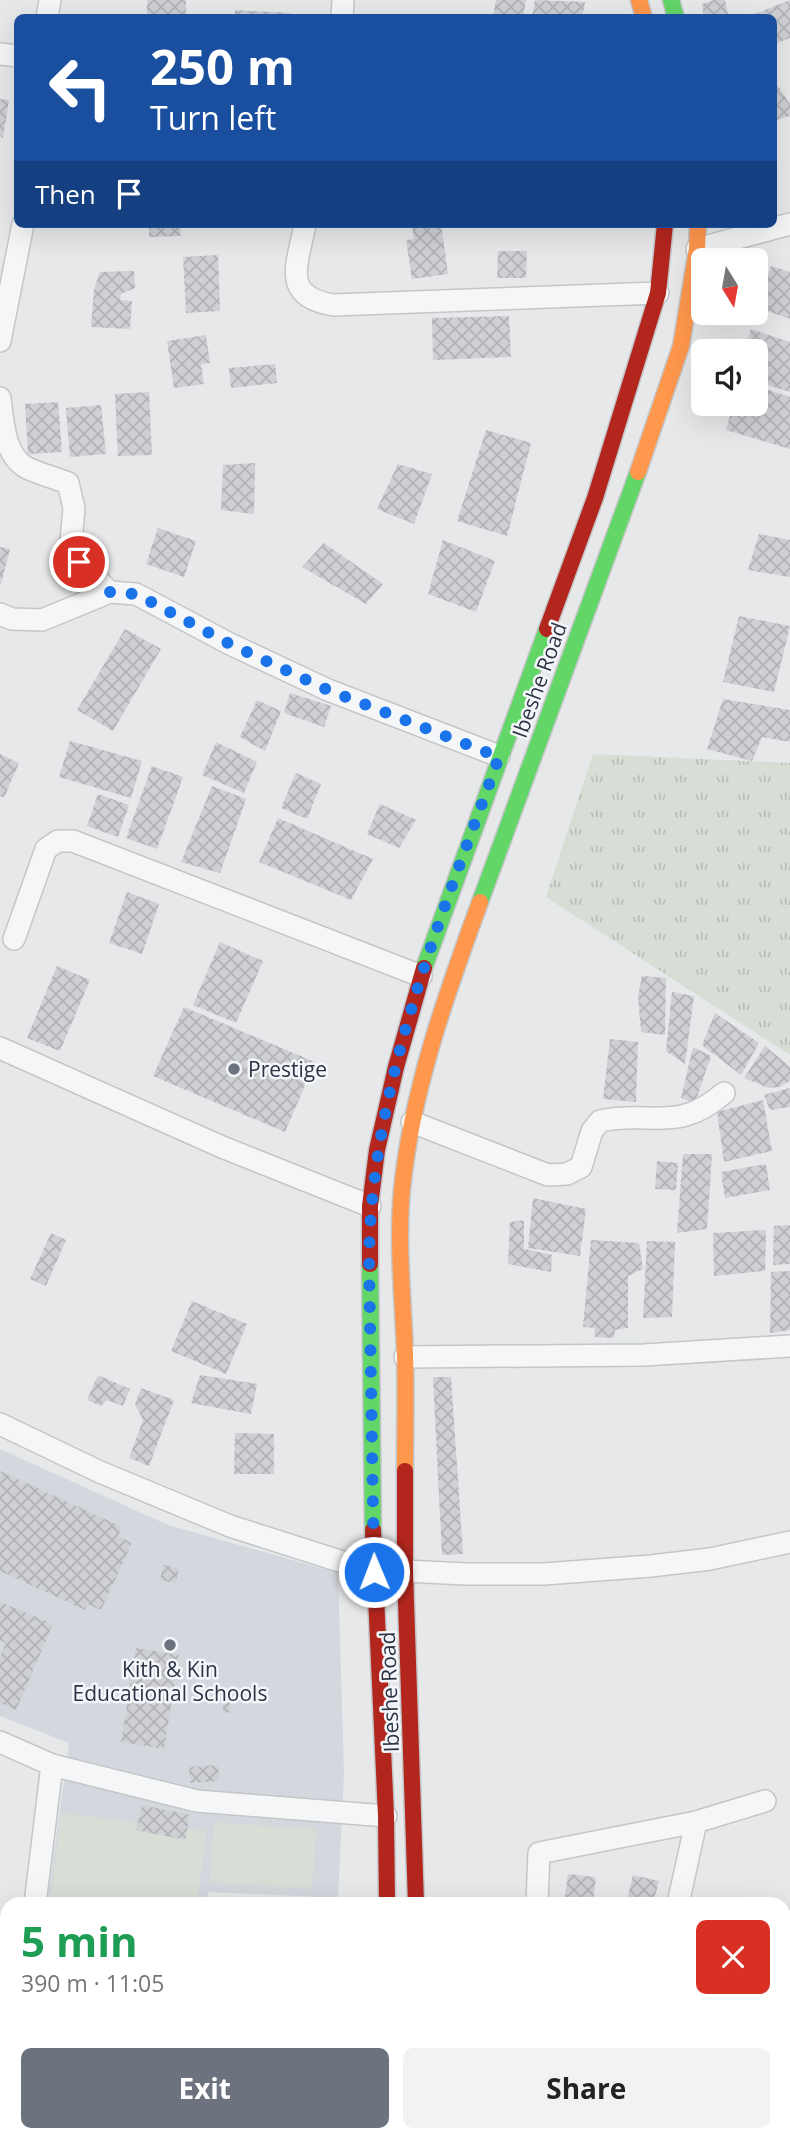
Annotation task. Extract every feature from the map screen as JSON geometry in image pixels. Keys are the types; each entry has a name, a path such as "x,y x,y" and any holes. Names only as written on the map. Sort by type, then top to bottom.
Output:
{"main road":[{"name":"Ibeshe Road","path":"387,1897 386,1816 374,1572 370,1354 370,1206 377,1150 421,976 595,498 658,293 665,228"},
{"name":"Ibeshe Road","path":"697,248 698,228"},
{"name":"Ibeshe Road","path":"416,1897 405,1571 405,1357 400,1254 402,1190 412,1122 446,994 636,478 681,346 691,285"}],"street":[{"path":"0,341 22,228"},
{"path":"304,228 295,278 303,295 318,303 347,305 658,293"},
{"path":"701,248 775,228"},
{"path":"0,398 8,441 14,456 25,467 68,482 74,508 71,542 79,562 110,592"},
{"path":"0,614 12,619 42,620 110,592 136,594 230,644 328,690 499,757"},
{"path":"14,939 46,849 58,841 73,841 421,976"},
{"path":"0,1048 222,1147 370,1206"},
{"path":"412,1122 548,1175 567,1174 581,1167 592,1131 600,1121 614,1118 661,1120 683,1117 709,1107 724,1093"},
{"path":"405,1357 644,1355 790,1346"},
{"path":"0,1424 100,1472 230,1526 374,1572 544,1574 710,1559 790,1542"},
{"path":"0,1742 52,1765 197,1801 386,1816"},
{"path":"35,1897 52,1765"},
{"path":"537,1897 539,1853 696,1822 765,1801"},
{"path":"680,1897 696,1822"}],"shaded area":[{"name":"Kith & Kin Educational Schools","path":"0,1449 168,1525 338,1573 344,1773 338,1897 208,1892 207,1897 48,1897 69,1743 0,1716"}],"green space":[{"path":"593,754 790,763 790,1055 546,897"},
{"path":"61,1813 206,1831 198,1897 51,1897"},
{"path":"214,1822 316,1829 312,1889 210,1882"}],"building":[{"path":"147,0 186,0 186,14 147,14"},
{"path":"496,0 526,0 524,14 494,14"},
{"path":"535,0 585,2 583,14 533,14"},
{"path":"725,0 728,14 703,14 702,4"},
{"path":"790,0 790,38 777,43 777,14 754,14"},
{"path":"235,10 291,13 291,14 234,14"},
{"path":"777,84 790,104 790,116 777,120"},
{"path":"0,99 9,100 3,138 0,137"},
{"path":"149,228 180,228 181,236 149,237"},
{"path":"412,228 442,228 448,274 412,279 406,240 414,239"},
{"path":"498,251 527,251 526,278 497,278"},
{"path":"218,255 220,311 186,313 183,257"},
{"path":"771,266 790,272 790,319 768,311 768,274"},
{"path":"134,271 135,288 121,294 120,300 132,301 130,329 91,327 94,289 100,272"},
{"path":"509,316 511,357 433,360 432,318"},
{"path":"751,329 790,342 790,392 768,385 768,339 748,339"},
{"path":"206,335 210,363 201,364 204,384 174,388 167,341"},
{"path":"275,364 277,383 231,388 229,368"},
{"path":"768,390 790,397 790,449 726,430 730,416 768,416"},
{"path":"149,392 152,455 118,456 115,394"},
{"path":"58,402 62,452 28,454 25,404"},
{"path":"101,405 106,454 70,457 66,408"},
{"path":"486,430 531,443 507,536 457,521"},
{"path":"255,463 254,514 221,510 223,465"},
{"path":"398,464 432,474 414,524 377,509"},
{"path":"158,528 196,541 184,577 146,564"},
{"path":"759,534 790,540 790,577 748,570"},
{"path":"443,540 495,561 476,612 428,594"},
{"path":"324,543 383,584 366,604 302,567"},
{"path":"0,547 10,549 1,584 0,584"},
{"path":"739,616 790,626 774,692 723,682"},
{"path":"125,629 161,649 113,731 77,710"},
{"path":"290,693 331,706 324,727 284,713"},
{"path":"723,699 790,710 790,742 762,737 752,761 707,749"},
{"path":"257,700 281,711 265,751 240,737"},
{"path":"70,741 142,761 131,798 59,777"},
{"path":"216,742 257,762 244,793 202,775"},
{"path":"0,754 19,763 4,798 0,796"},
{"path":"152,766 183,777 157,849 126,838"},
{"path":"296,773 321,784 307,819 281,808"},
{"path":"212,786 246,799 220,873 181,862"},
{"path":"98,794 129,805 118,837 87,826"},
{"path":"380,804 416,820 399,848 367,834"},
{"path":"278,818 373,859 351,900 259,862"},
{"path":"127,892 159,904 142,954 109,943"},
{"path":"220,942 263,961 236,1023 193,1005"},
{"path":"57,966 90,980 60,1051 27,1038"},
{"path":"642,976 666,978 665,1035 641,1032 638,996"},
{"path":"672,992 694,996 685,1064 666,1051"},
{"name":"Prestige","path":"184,1007 315,1062 285,1132 153,1076"},
{"path":"715,1013 759,1043 741,1075 702,1045"},
{"path":"610,1039 638,1042 636,1102 603,1099"},
{"path":"765,1046 790,1067 790,1081 779,1087 769,1088 744,1078"},
{"path":"693,1047 711,1056 695,1103 681,1098"},
{"path":"790,1088 790,1107 770,1110 764,1095"},
{"path":"763,1100 772,1151 724,1162 717,1112"},
{"path":"683,1154 712,1154 707,1229 677,1233"},
{"path":"657,1161 678,1163 676,1190 655,1189"},
{"path":"766,1164 770,1190 725,1198 721,1172"},
{"path":"533,1198 586,1209 580,1256 528,1248"},
{"path":"524,1220 524,1248 521,1248 552,1255 551,1272 508,1264 510,1222"},
{"path":"790,1225 790,1264 773,1265 774,1226"},
{"path":"766,1230 765,1271 714,1276 713,1233"},
{"path":"51,1233 66,1240 46,1286 30,1279"},
{"path":"591,1240 639,1243 643,1269 628,1276 628,1328 615,1330 614,1338 595,1337 594,1328 583,1327"},
{"path":"647,1241 675,1242 672,1317 643,1318"},
{"path":"790,1271 790,1330 770,1333 771,1272"},
{"path":"192,1301 247,1324 226,1374 171,1351"},
{"path":"98,1375 130,1389 123,1406 107,1400 101,1406 87,1400"},
{"path":"200,1375 257,1384 251,1414 191,1403"},
{"path":"433,1377 451,1377 463,1554 442,1555"},
{"path":"141,1388 174,1400 149,1466 129,1458 143,1420 135,1404"},
{"path":"235,1433 274,1434 274,1474 234,1474"},
{"path":"0,1471 122,1527 118,1536 132,1543 101,1610 87,1604 85,1610 0,1571"},
{"path":"163,1565 179,1568 176,1583 160,1580"},
{"path":"0,1602 53,1624 16,1710 0,1703 0,1657 6,1643 0,1640"},
{"path":"136,1648 179,1655 164,1749 121,1742"},
{"path":"228,1693 231,1712 224,1713 221,1694"},
{"path":"218,1765 219,1781 190,1783 189,1767"},
{"path":"142,1805 190,1815 185,1840 136,1830"},
{"path":"568,1874 596,1877 594,1897 565,1897"},
{"path":"633,1875 659,1881 655,1897 628,1897"}],"traffic: fast":[{"path":"671,0 675,14"},
{"path":"480,902 638,472"},
{"path":"424,968 547,629"},
{"path":"370,1264 373,1530"}],"traffic: slow":[{"path":"639,0 643,14"},
{"path":"638,472 681,346 697,249 698,228"},
{"path":"405,1471 405,1354 400,1230 402,1189 422,1079 480,902"}],"traffic: jam":[{"path":"547,629 595,498 658,293 665,228"},
{"path":"370,1264 370,1206 377,1150 396,1067 424,968"},
{"path":"405,1471 405,1571 416,1897"},
{"path":"373,1530 386,1816 387,1897"}],"place":[{"name":"Prestige","path":"234,1069"},
{"name":"Kith & Kin Educational Schools","path":"170,1645"}],"route":[{"path":"79,562 110,592 136,594 230,644 328,690 499,757 421,976 377,1150 370,1206 369,1257 374,1572"}]}
